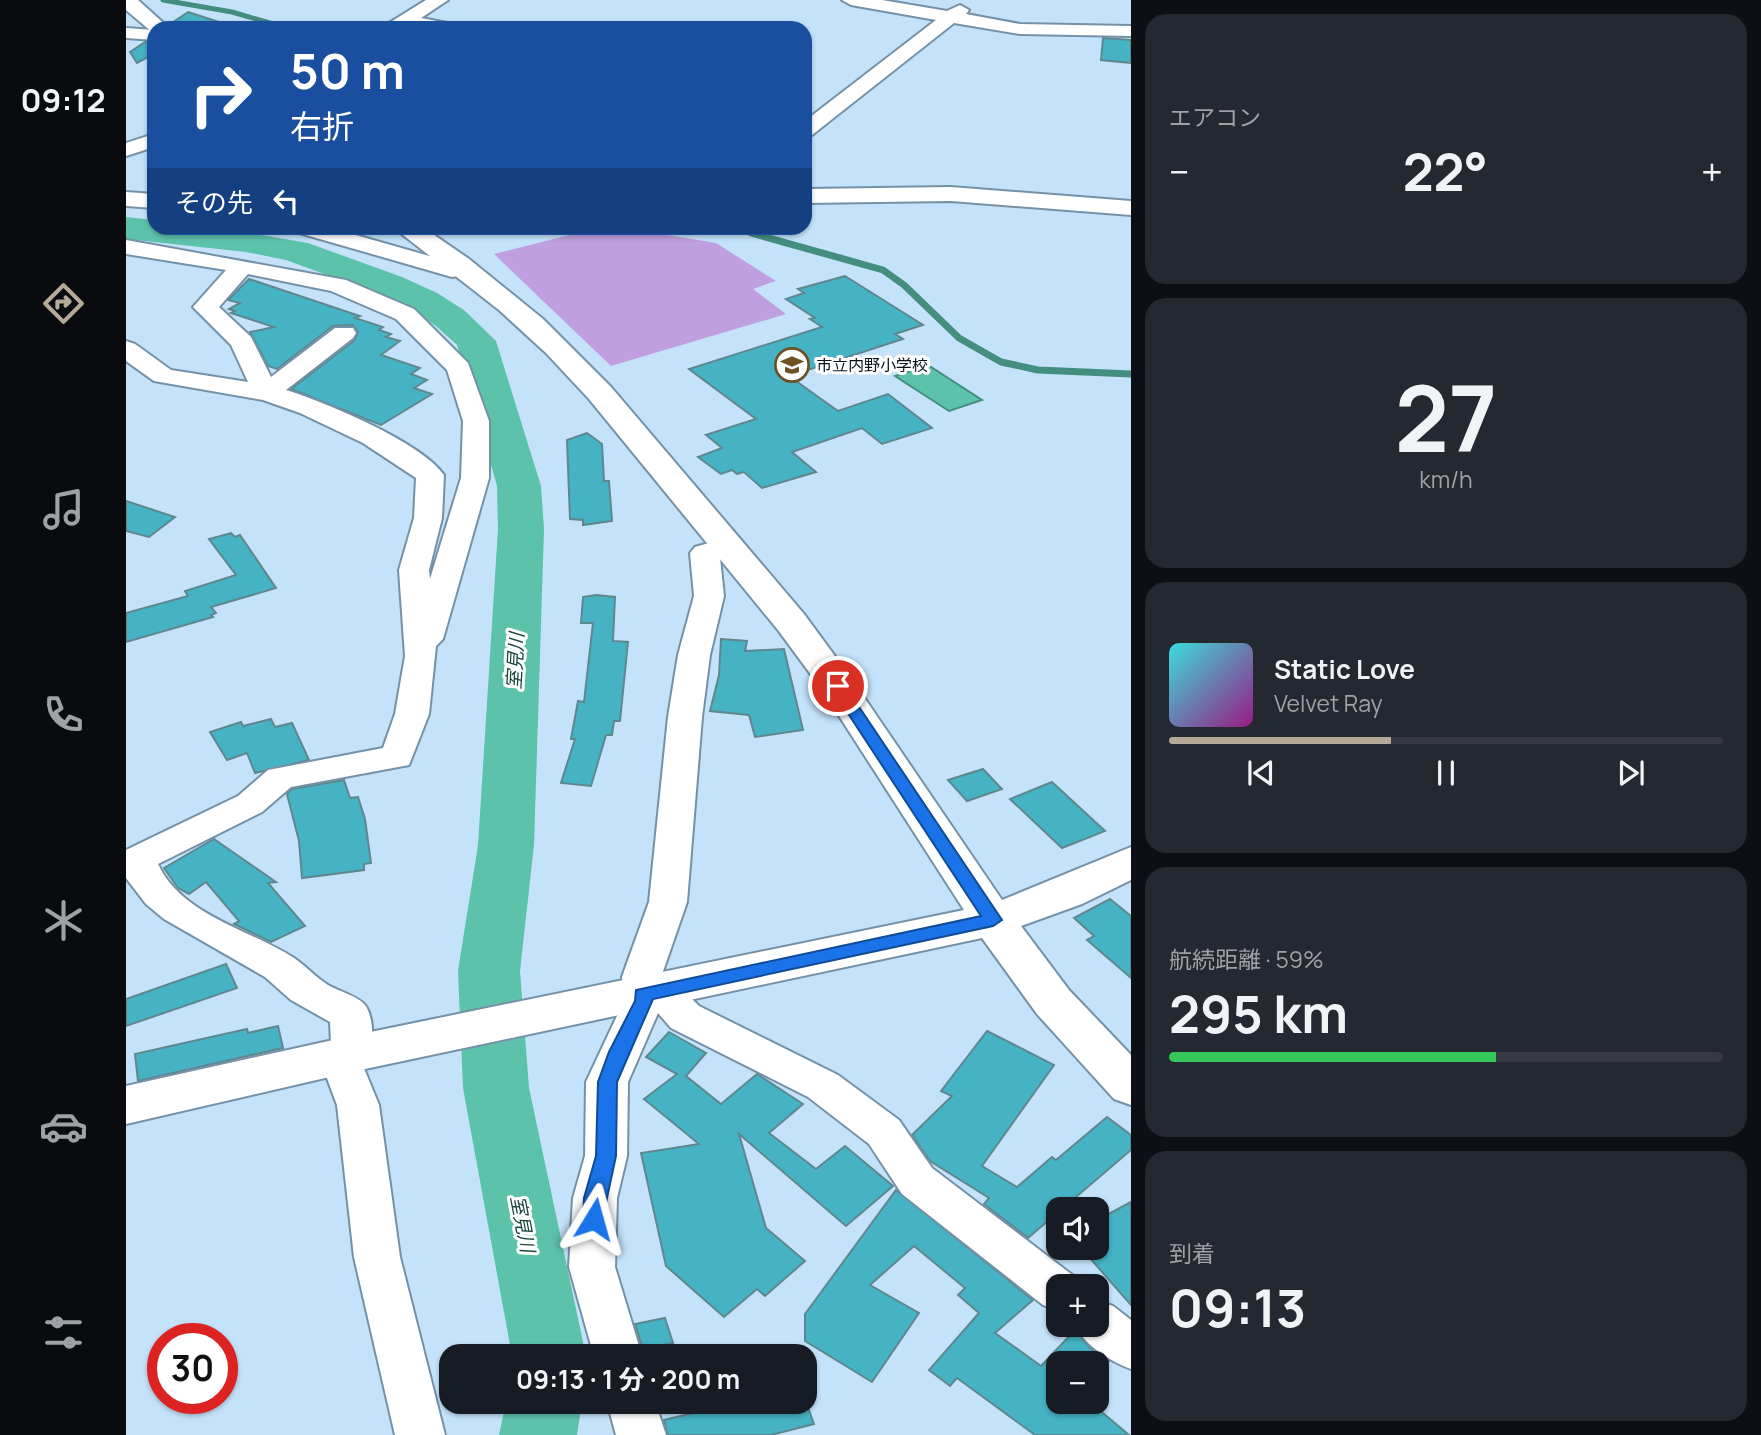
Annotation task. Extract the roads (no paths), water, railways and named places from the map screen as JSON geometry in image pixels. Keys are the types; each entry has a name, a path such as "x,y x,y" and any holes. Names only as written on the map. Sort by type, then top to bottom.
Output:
{"street":[{"path":"126,0 151,21"},
{"path":"401,21 439,0"},
{"path":"851,0 949,19 1020,29 1131,31"},
{"path":"812,126 973,0"},
{"path":"126,33 147,34"},
{"path":"126,150 147,142"},
{"path":"812,197 978,195 1131,208"},
{"path":"126,199 147,200"},
{"path":"335,235 388,248 452,270 466,268"},
{"path":"417,235 498,293 569,358 790,622 838,686 993,920 1053,1002 1131,1086"},
{"path":"126,247 338,285 405,314 459,369 476,421 475,478 421,656 411,714 397,757 280,778 250,804 132,863 156,893 177,910 282,969 321,1000 350,1014 345,1055 358,1105 377,1257 420,1435"},
{"path":"242,267 205,307 242,342 266,393"},
{"path":"266,393 344,333"},
{"path":"126,349 163,376 266,393 296,401 397,450 430,475 428,517 414,570 421,656"},
{"path":"726,547 705,552 709,596 694,655 685,717 668,902 641,977 685,1017 823,1086 884,1132 917,1181 1046,1281"},
{"path":"126,1105 345,1055 533,1018 993,920 1067,893 1131,862"},
{"path":"614,1344 592,1267 595,1198 606,1156 607,1082 618,1052 644,1001 656,992"},
{"path":"1109,1331 1131,1348"},
{"path":"635,1414 641,1435"}],"waterway":[{"path":"163,0 232,12 263,21"},
{"name":"室見川","path":"126,228 147,230"},
{"name":"室見川","path":"191,235 246,241 295,251 389,285 424,301 450,318 476,341 519,486 521,529 506,845 489,971 496,1088 547,1344"},
{"path":"758,235 883,270 904,285 959,338 1001,362 1038,370 1131,374"},
{"name":"室見川","path":"538,1435 542,1414"}],"place":[{"name":"市立内野小学校","path":"792,365"}]}
